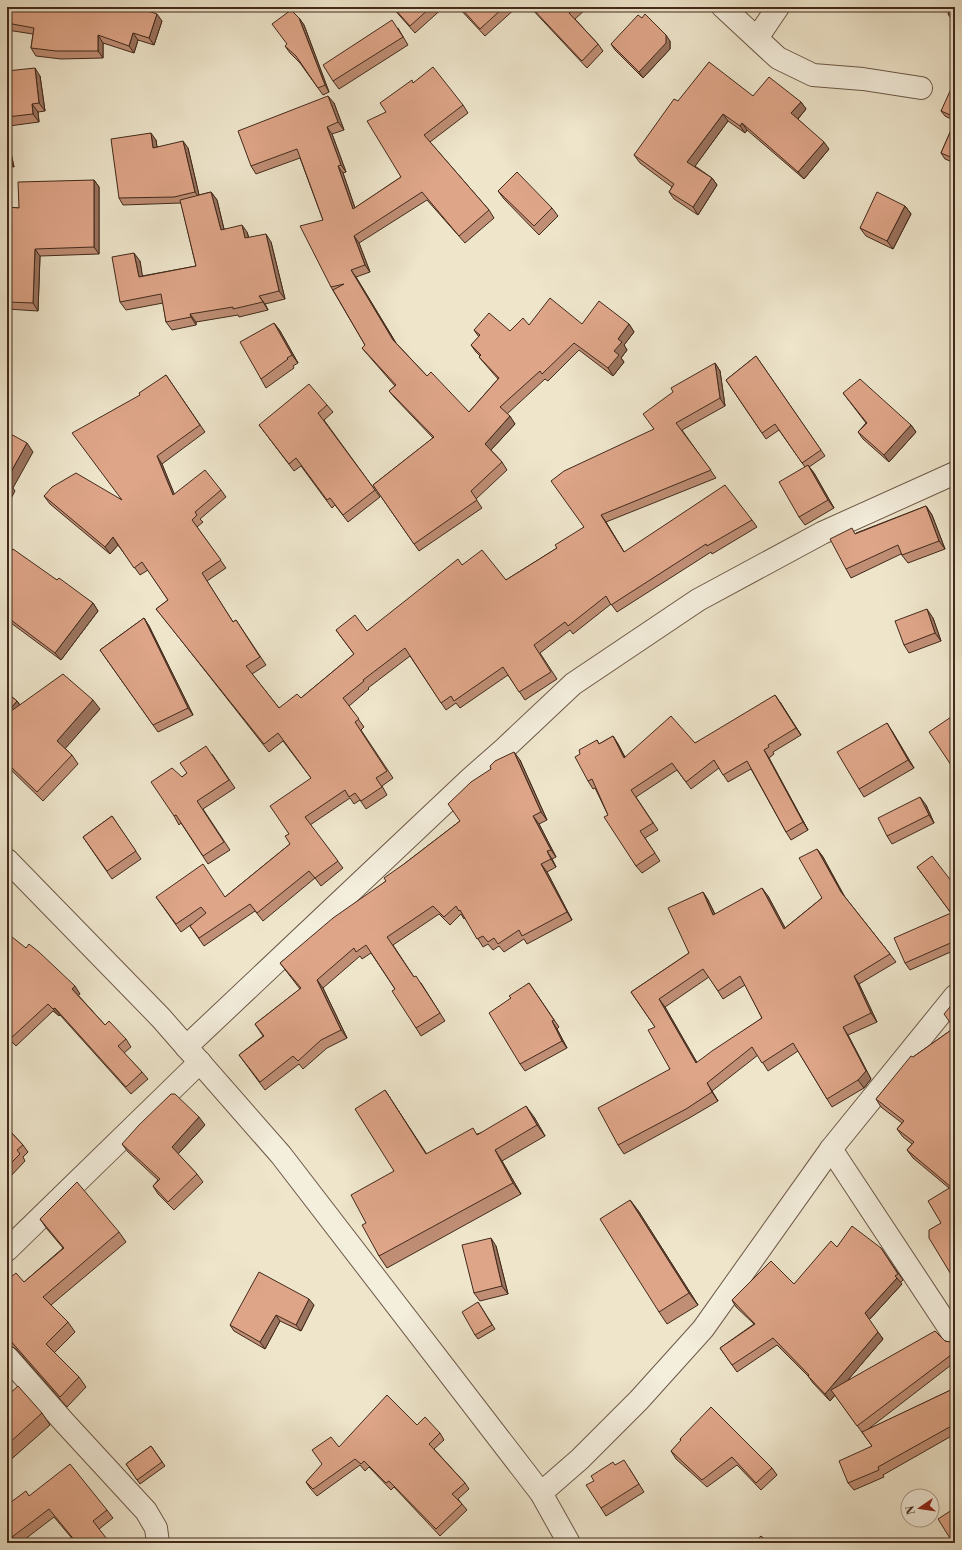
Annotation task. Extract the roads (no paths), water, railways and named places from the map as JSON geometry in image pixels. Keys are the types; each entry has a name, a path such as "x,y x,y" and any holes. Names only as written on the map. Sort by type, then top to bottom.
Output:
{"street":[{"path":"723,7 778,58 813,75 863,79 922,88"},
{"path":"757,38 778,7"},
{"path":"7,1250 193,1054 471,778 573,684 698,600 822,533 955,473"},
{"path":"7,860 161,1018 281,1155 541,1493 569,1543"},
{"path":"541,1493 580,1459 639,1400 703,1329 830,1149 955,996"},
{"path":"830,1149 952,1327"},
{"path":"7,1357 64,1422 146,1511 156,1528 158,1543"}]}
